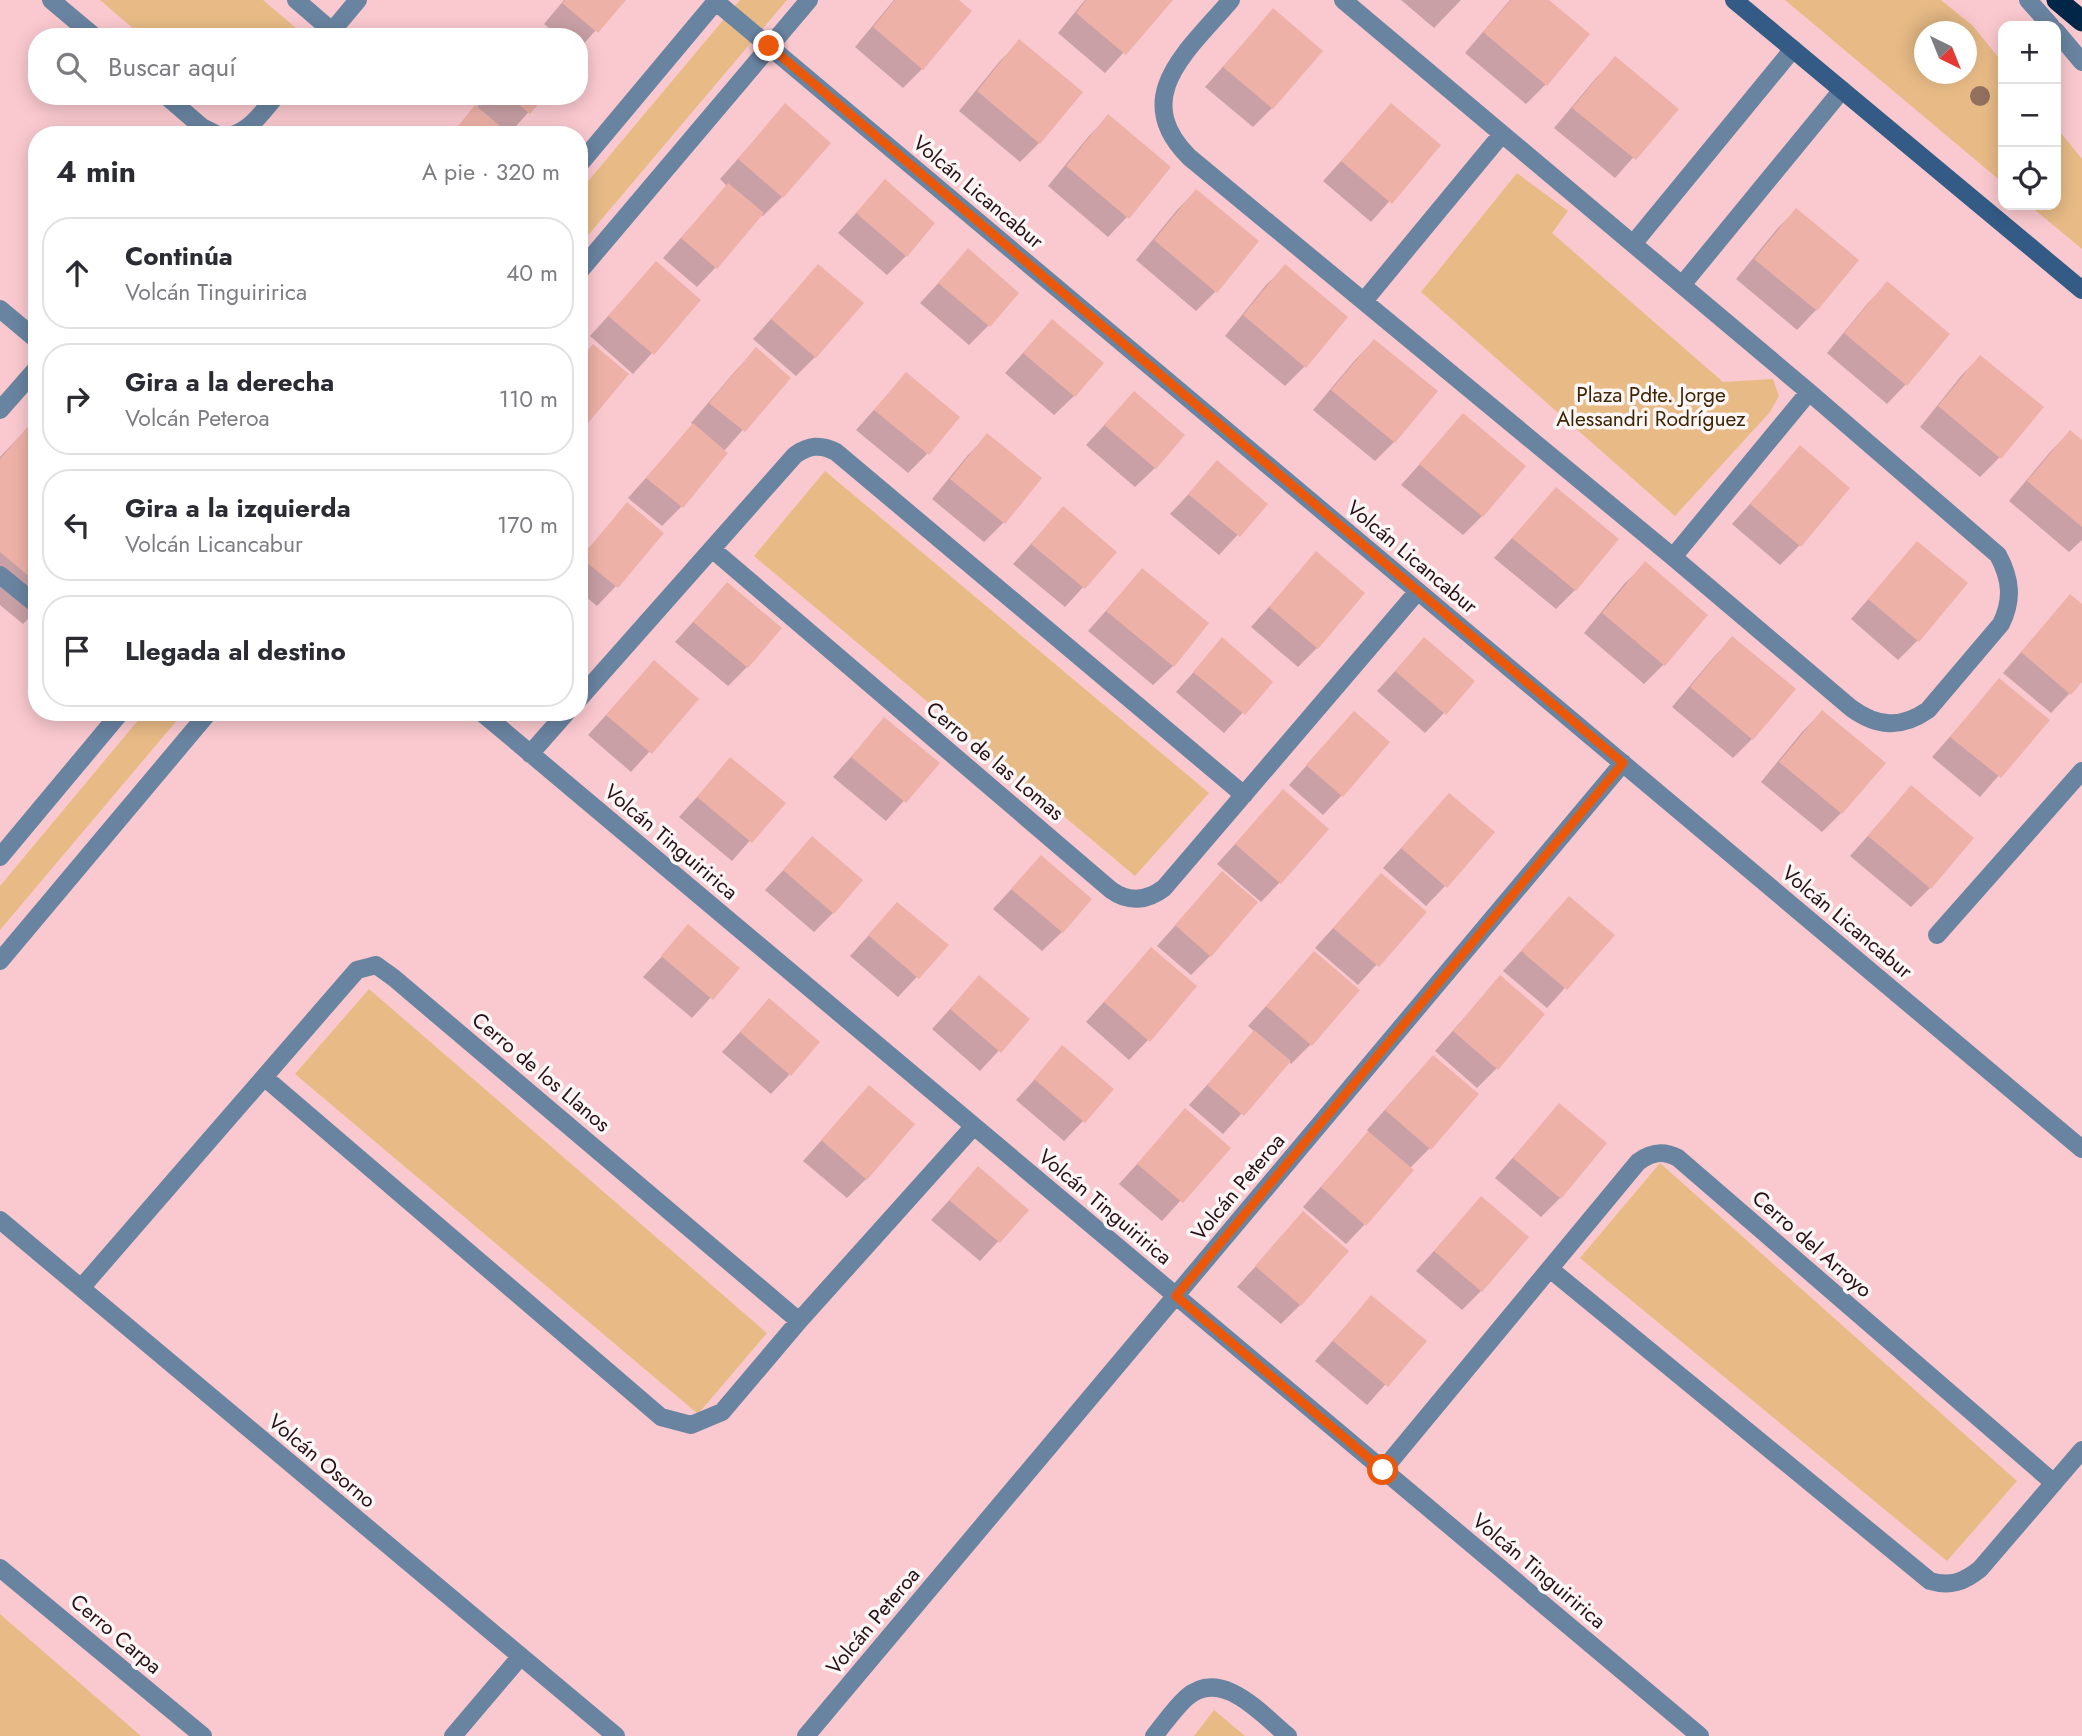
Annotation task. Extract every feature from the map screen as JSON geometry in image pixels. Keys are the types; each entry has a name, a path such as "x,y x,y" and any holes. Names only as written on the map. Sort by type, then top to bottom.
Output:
{"highway":[{"path":"2057,0 2082,21"}],"street":[{"path":"51,0 84,28"},
{"path":"296,0 324,28"},
{"path":"335,28 358,0"},
{"path":"588,261 809,0"},
{"path":"1231,0 1168,79 1162,112 1176,144 1864,718 1892,725 1905,723 1928,710 2001,624 2007,611 2010,583 2006,568 1998,555 1809,392 1343,0"},
{"path":"1734,0 2082,290"},
{"path":"2028,0 2047,21"},
{"path":"588,154 715,1"},
{"name":"Volcán Licancabur","path":"715,1 2082,1149"},
{"path":"2061,37 2082,62"},
{"path":"1633,244 1793,49"},
{"path":"1682,285 1842,90"},
{"path":"176,105 201,126"},
{"path":"250,126 268,105"},
{"path":"1364,301 1502,134"},
{"path":"0,309 28,332"},
{"path":"0,410 28,378"},
{"path":"1673,556 1809,392"},
{"path":"588,689 795,455 804,449 827,447 1244,795"},
{"name":"Cerro de las Lomas","path":"712,550 1119,896 1139,900 1153,896 1164,888 1418,592"},
{"path":"0,575 28,598"},
{"path":"0,857 113,721"},
{"path":"0,961 201,721"},
{"name":"Volcán Tinguiririca","path":"492,721 1700,1736"},
{"path":"530,754 559,721"},
{"name":"Volcán Peteroa","path":"806,1736 1623,763"},
{"path":"1937,935 2082,771"},
{"name":"Cerro de los Llanos","path":"81,1288 357,970 376,965 799,1321"},
{"path":"264,1077 661,1417 691,1425 722,1412 799,1321 974,1126"},
{"name":"Cerro del Arroyo","path":"1383,1470 1638,1162 1659,1152 1678,1158 2054,1483"},
{"name":"Volcán Osorno","path":"0,1220 616,1736"},
{"path":"1550,1269 1930,1581 1953,1584 1968,1579 1980,1569 2082,1450"},
{"name":"Cerro Carpa","path":"0,1568 203,1736"},
{"path":"453,1736 521,1656"},
{"path":"1154,1736 1187,1697 1199,1690 1214,1687 1241,1697 1288,1736"}],"green space":[{"path":"100,0 263,0 296,28 133,28"},
{"path":"740,0 787,0 588,235 588,181"},
{"path":"1785,0 1941,0 1967,21 1914,21 1914,84 1977,84 1977,31 1998,57 1998,179"},
{"path":"2061,133 2082,159 2082,249 2035,210 2061,210"},
{"name":"Plaza Pdte. Jorge Alessandri Rodríguez","path":"1517,173 1568,211 1552,233 1723,382 1773,379 1779,396 1770,412 1675,516 1421,292"},
{"path":"825,471 1209,793 1135,876 754,556"},
{"path":"138,721 176,721 0,930 0,886"},
{"path":"369,989 767,1333 698,1414 295,1074"},
{"path":"1660,1163 2017,1481 1947,1561 1580,1258"},
{"path":"0,1614 141,1736 0,1736"},
{"path":"1214,1710 1245,1736 1194,1736"}],"building":[{"path":"565,0 626,0 598,33 562,3"},
{"path":"895,0 959,0 972,11 923,70 873,27"},
{"path":"1086,0 1173,0 1126,55 1076,13"},
{"path":"1511,0 1549,0 1590,34 1547,86 1483,32"},
{"path":"1273,8 1323,51 1273,109 1223,67"},
{"path":"1019,39 1083,92 1040,144 977,91"},
{"path":"1615,56 1679,109 1636,160 1572,108"},
{"path":"785,103 831,143 783,198 738,159"},
{"path":"1391,103 1441,145 1392,204 1341,161"},
{"path":"475,105 500,126 458,126"},
{"path":"520,105 538,105 530,114"},
{"path":"1108,114 1171,167 1129,219 1066,166"},
{"path":"885,179 935,223 907,257 856,213"},
{"path":"728,183 764,213 717,269 681,238"},
{"path":"1196,189 1259,241 1217,293 1154,240"},
{"path":"1796,208 1859,260 1817,311 1754,259"},
{"path":"968,248 1019,293 990,327 938,283"},
{"path":"656,261 701,300 654,355 608,316"},
{"path":"818,264 864,303 816,358 771,319"},
{"path":"1285,264 1348,317 1306,368 1243,315"},
{"path":"1887,281 1950,334 1907,386 1844,333"},
{"path":"1052,319 1104,363 1075,397 1023,353"},
{"path":"1374,339 1438,391 1395,443 1331,390"},
{"path":"593,344 629,374 588,423 588,350"},
{"path":"756,347 791,378 745,432 709,403"},
{"path":"1980,355 2044,407 2001,459 1938,406"},
{"path":"906,372 960,417 929,455 874,410"},
{"path":"1134,391 1185,435 1156,469 1104,425"},
{"path":"1463,413 1526,466 1483,517 1419,464"},
{"path":"693,423 728,453 683,508 646,478"},
{"path":"28,426 28,575 0,552 0,459"},
{"path":"2070,430 2082,440 2082,527 2027,481"},
{"path":"987,433 1042,478 1005,524 950,479"},
{"path":"1800,445 1850,488 1801,547 1750,504"},
{"path":"1217,460 1268,504 1240,537 1188,494"},
{"path":"1556,487 1619,539 1576,591 1512,538"},
{"path":"627,502 664,533 618,588 588,564 588,549"},
{"path":"1063,506 1117,552 1085,589 1031,544"},
{"path":"1917,541 1968,583 1919,642 1868,599"},
{"path":"1316,551 1365,593 1318,649 1269,607"},
{"path":"1645,561 1708,615 1665,666 1602,613"},
{"path":"1142,568 1209,623 1174,667 1106,611"},
{"path":"727,582 782,628 748,668 693,622"},
{"path":"2070,594 2082,604 2082,682 2071,695 2021,652"},
{"path":"1732,636 1796,689 1753,740 1690,687"},
{"path":"1222,637 1273,682 1245,715 1193,672"},
{"path":"1424,637 1475,681 1446,715 1395,671"},
{"path":"654,660 699,699 652,754 606,715"},
{"path":"1999,678 2050,720 2001,778 1950,737"},
{"path":"1822,710 1886,763 1842,814 1779,762"},
{"path":"1354,711 1390,742 1343,797 1306,765"},
{"path":"884,717 940,763 906,803 851,757"},
{"path":"730,757 786,803 752,843 697,797"},
{"path":"1911,785 1974,838 1931,889 1868,836"},
{"path":"1283,789 1329,829 1281,884 1235,844"},
{"path":"1449,793 1495,832 1447,888 1401,848"},
{"path":"812,836 863,880 834,914 783,870"},
{"path":"1041,855 1092,899 1063,933 1011,889"},
{"path":"1222,871 1258,902 1211,957 1175,925"},
{"path":"1381,873 1427,912 1379,967 1333,928"},
{"path":"1569,896 1615,935 1567,990 1521,951"},
{"path":"897,902 949,945 919,979 868,935"},
{"path":"688,924 740,968 713,1000 661,956"},
{"path":"1151,947 1197,986 1150,1042 1104,1002"},
{"path":"1314,951 1360,990 1312,1046 1266,1006"},
{"path":"979,975 1030,1019 1001,1053 950,1009"},
{"path":"1500,975 1545,1014 1498,1070 1453,1031"},
{"path":"769,998 820,1042 791,1076 740,1032"},
{"path":"1254,1030 1291,1061 1244,1116 1207,1085"},
{"path":"1062,1045 1114,1089 1085,1123 1034,1079"},
{"path":"1433,1055 1479,1094 1431,1150 1385,1110"},
{"path":"869,1085 915,1124 867,1180 821,1140"},
{"path":"1559,1103 1607,1143 1561,1199 1513,1158"},
{"path":"1185,1108 1231,1148 1183,1203 1137,1164"},
{"path":"1368,1131 1414,1170 1366,1226 1321,1187"},
{"path":"978,1166 1029,1210 1000,1243 949,1200"},
{"path":"1481,1196 1529,1237 1482,1292 1434,1251"},
{"path":"1303,1211 1349,1251 1301,1306 1255,1266"},
{"path":"1371,1295 1427,1341 1388,1387 1333,1341"}],"route":[{"path":"769,46 1623,763 1176,1296 1383,1470"}]}
